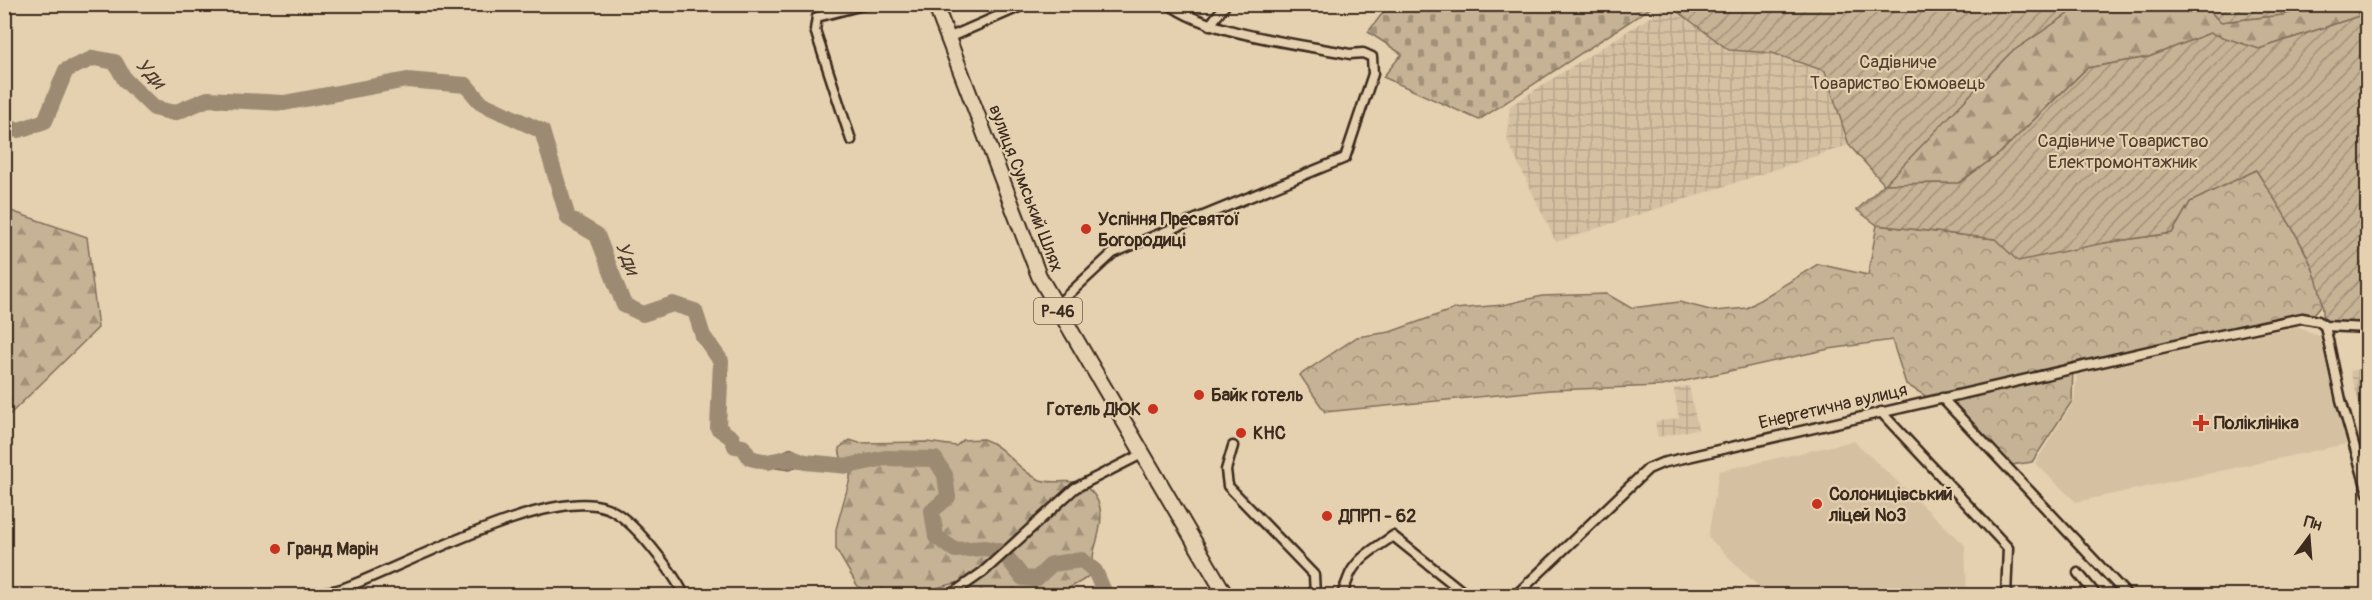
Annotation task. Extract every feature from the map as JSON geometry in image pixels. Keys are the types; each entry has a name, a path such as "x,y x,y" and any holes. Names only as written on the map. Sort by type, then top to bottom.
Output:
{"main road":[{"name":"вулиця Сумський Шлях","path":"935,4 1039,276 1226,596"}],"street":[{"path":"850,140 815,30 817,17 867,4"},
{"path":"948,38 1026,4"},
{"path":"1056,306 1113,253 1345,158 1373,74 1372,57 1363,53 1350,54 1210,25 1180,13 1169,4"},
{"path":"1210,25 1226,4"},
{"name":"Енергетична вулиця","path":"1515,596 1648,469 1662,463 2302,318 2318,321 2325,326 2367,328"},
{"path":"2325,326 2341,400 2367,493"},
{"path":"1942,398 2128,596"},
{"path":"1881,412 2008,548 2006,596"},
{"path":"1233,446 1226,470 1228,486 1314,575 1315,596"},
{"path":"950,596 983,572 1084,482 1142,454"},
{"path":"303,596 339,593 464,535 566,505 589,504 614,511 628,522 676,580 685,596"},
{"path":"1341,596 1349,583 1350,574 1367,554 1393,536 1468,596"},
{"path":"2078,573 2097,596"}],"shaded area":[{"path":"1667,6 1729,50 1772,53 1825,71 1849,145 1556,242 1507,140 1510,106"},
{"name":"Поліклініка","path":"2297,326 2323,338 2346,444 2076,502 2035,463 2074,401 2077,373"},
{"path":"2368,367 2367,430 2350,371"},
{"path":"1689,386 1698,429 1658,437 1655,422 1679,418 1674,389"},
{"name":"Солоницівський ліцей №3","path":"1854,441 1965,545 1967,595 1767,595 1708,537 1719,471"},
{"path":"791,448 806,457 805,462 790,470 776,468 773,456"}],"green space":[{"path":"1668,4 2081,5 2010,53 1885,184 1959,183 1999,154 2087,68 2149,57 2210,33 2259,49 2359,16 2354,5 2367,5 2367,328 2323,321 2322,302 2310,262 2256,170 2190,202 2172,233 2104,243 2018,261 1995,239 1877,225 1857,210 1884,184 1849,145 1825,71 1772,53 1729,50"},
{"path":"2320,4 2354,5 2360,16 2259,49 2210,33 2149,57 2087,68 1999,154 1958,183 1884,184 2010,53 2081,5 2185,5 2209,10 2220,22 2282,15"},
{"path":"1389,5 1655,5 1479,120 1383,77 1402,54 1368,32"},
{"path":"2185,5 2320,5 2282,15 2220,22 2209,10"},
{"path":"2256,169 2304,250 2313,268 2324,302 2314,314 2073,363 2072,401 2032,462 2012,465 1961,418 1906,384 1892,340 1829,349 1662,386 1549,390 1325,412 1300,375 1357,337 1390,332 1454,309 1503,305 1542,296 1607,294 1631,308 1679,302 1714,311 1747,308 1818,264 1868,275 1877,225 1995,239 2104,243 2172,233 2190,202"},
{"path":"5,209 87,237 98,328 5,419"},
{"path":"983,439 998,447 1038,479 1049,482 1077,483 1091,491 1097,499 1101,515 1090,574 1061,595 969,595 971,592 960,582 940,587 923,595 876,595 864,592 857,585 836,549 836,529 850,479 850,470 841,458 839,448 850,440 859,443 927,442 956,446 963,440"}],"waterway":[{"name":"Уди","path":"4,128 19,130 45,121 66,70 94,58 115,62 125,80 154,108 174,113 208,99 284,103 407,80 466,85 481,103 542,131 568,218 597,235 624,305 643,314 673,304 695,311 703,336 721,361 718,428 732,438 735,446 743,447 750,458 767,462 792,457 805,462 848,466 885,458 935,459 945,475 948,497 932,511 936,537 955,550 985,548 1003,552 1023,578 1036,579 1052,564 1082,560 1095,571 1106,596"}],"place":[{"name":"Успіння Пресвятої Богородиці","path":"1086,229"},
{"name":"Байк готель","path":"1199,395"},
{"name":"Готель ДЮК","path":"1153,409"},
{"name":"Поліклініка","path":"2201,423"},
{"name":"КНС","path":"1241,433"},
{"name":"Солоницівський ліцей №3","path":"1817,504"},
{"name":"ДПРП - 62","path":"1327,516"},
{"name":"Гранд Марін","path":"275,549"}],"park label":[{"name":"Садівниче Товариство Еюмовець","path":"1898,72"},
{"name":"Садівниче Товариство Електромонтажник","path":"2123,151"}]}
